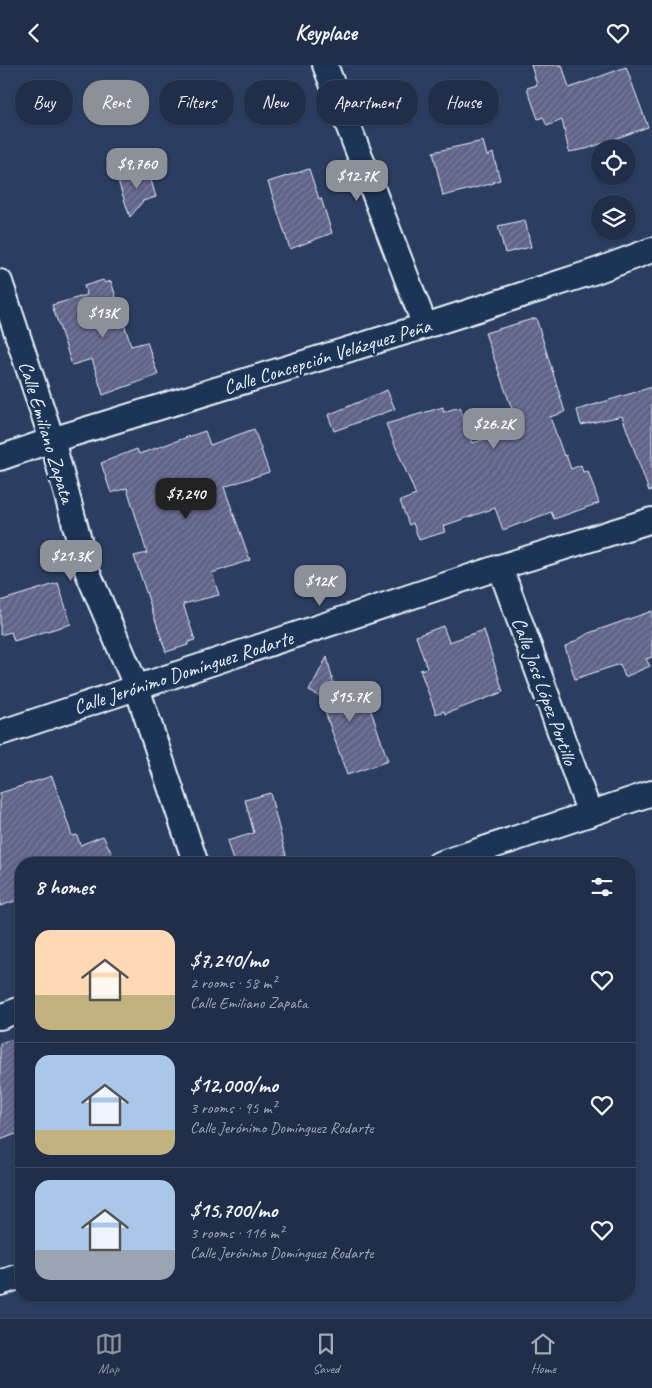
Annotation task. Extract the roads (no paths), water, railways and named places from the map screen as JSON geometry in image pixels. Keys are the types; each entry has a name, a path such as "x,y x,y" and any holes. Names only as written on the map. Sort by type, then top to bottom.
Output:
{"street":[{"path":"325,65 426,326"},
{"name":"Calle Concepción Velázquez Peña","path":"0,458 52,440 426,326 596,271 652,250"},
{"name":"Calle Emiliano Zapata","path":"0,282 52,440 88,573 137,688 194,857"},
{"name":"Calle Jerónimo Domínguez Rodarte","path":"0,733 500,567 652,520"},
{"name":"Calle José López Portillo","path":"500,567 590,814"},
{"path":"460,857 652,793"},
{"path":"0,1017 15,1011"},
{"path":"0,1283 15,1278"}]}
